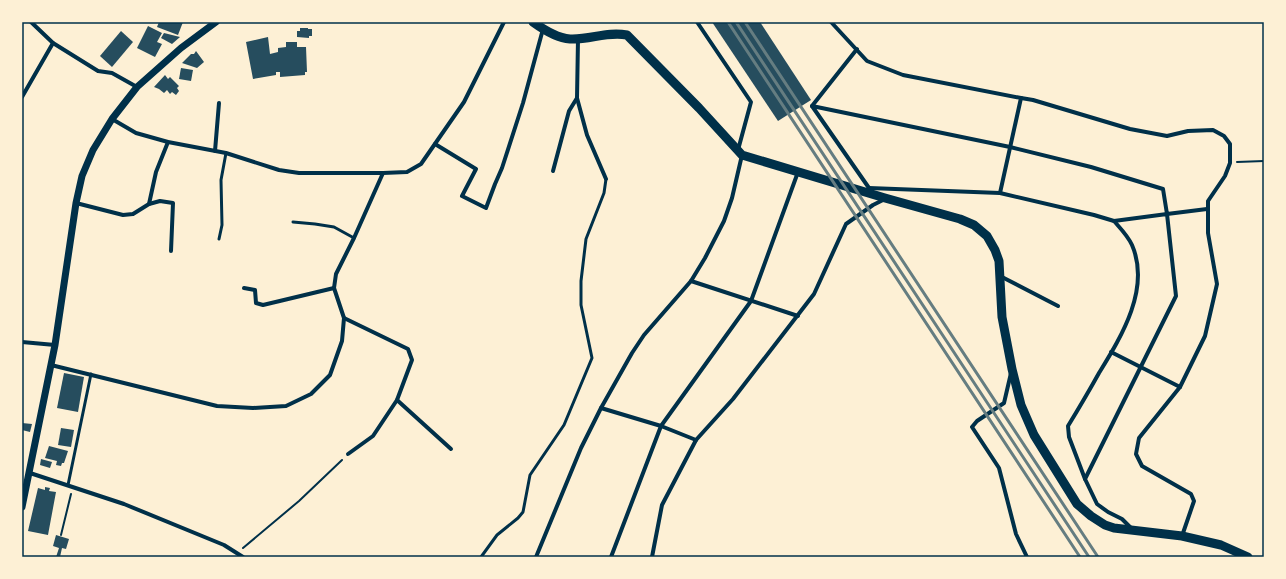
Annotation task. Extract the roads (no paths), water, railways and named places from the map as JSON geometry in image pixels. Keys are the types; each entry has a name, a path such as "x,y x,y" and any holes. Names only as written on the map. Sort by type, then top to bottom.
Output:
{"main road":[{"path":"533,22 543,29 561,37 570,39 601,34 627,35 740,152 798,172 871,191 885,198 960,219 974,225 987,236 996,250 999,261 1002,317 1021,405 1034,435 1077,504 1091,516 1105,525 1114,528 1182,536 1221,545 1248,557"}],"street":[{"path":"31,22 53,43 98,71 112,73 137,87"},
{"path":"22,503 30,473 55,345 76,203 82,176 93,150 112,119 137,87 181,48 216,22"},
{"path":"112,119 136,133 168,142 226,153 279,170 299,173 407,172 421,164 464,102 504,22"},
{"path":"536,557 581,448 601,408 632,353 644,335 691,281 724,221 732,198 751,102 697,22"},
{"path":"831,22 867,61 903,75 1033,100 1130,130 1166,136 1188,131 1213,130 1224,136 1230,144 1230,162 1225,176 1208,200 1208,233 1217,284 1205,336 1180,387 1139,438 1136,454 1142,466 1191,494 1194,501 1182,536"},
{"path":"435,144 476,169 462,196 486,208 502,168 523,103 543,29"},
{"path":"578,38 577,98 587,135 606,179"},
{"path":"22,97 53,43"},
{"path":"812,106 857,50"},
{"path":"553,171 569,111 577,98"},
{"path":"1000,193 1021,98"},
{"path":"215,151 219,103"},
{"path":"812,106 1010,147 1091,167 1163,189 1176,296 1085,479"},
{"path":"812,106 871,191 1000,193 1114,221 1207,209"},
{"path":"149,204 156,172 168,142"},
{"path":"611,557 661,426 751,301 798,172"},
{"path":"51,365 217,406 253,408 286,406 311,394 330,375 342,341 344,318 334,288 336,274 383,173"},
{"path":"652,557 662,505 696,440 733,399 814,294 846,224 885,198"},
{"path":"76,203 123,215 133,214 149,204 160,201 173,203 171,251"},
{"path":"1114,221 1125,232 1136,256 1138,270 1136,295 1128,320 1068,426 1069,437 1085,479 1097,504 1108,512 1122,519 1133,530"},
{"path":"1000,276 1058,306"},
{"path":"691,281 798,316"},
{"path":"244,288 255,290 256,304 264,305 334,288"},
{"path":"344,318 408,349 412,360 398,400 373,436 348,454"},
{"path":"22,342 55,345"},
{"path":"1111,352 1180,387"},
{"path":"1012,369 1004,403 977,421 972,427 999,468 1016,534 1027,557"},
{"path":"398,400 450,449"},
{"path":"601,408 661,426 696,440"},
{"path":"30,473 124,504 224,545 243,557"}],"lane":[{"path":"219,239 222,225 221,180 226,153"},
{"path":"481,557 497,535 523,512 530,475 564,425 592,358 581,305 581,280 586,239 604,193 606,179"},
{"path":"293,222 334,227 354,238"},
{"path":"68,485 91,374"}],"railway":[{"path":"728,22 1080,557"},
{"path":"736,22 1089,557"},
{"path":"745,22 1098,557"}]}
